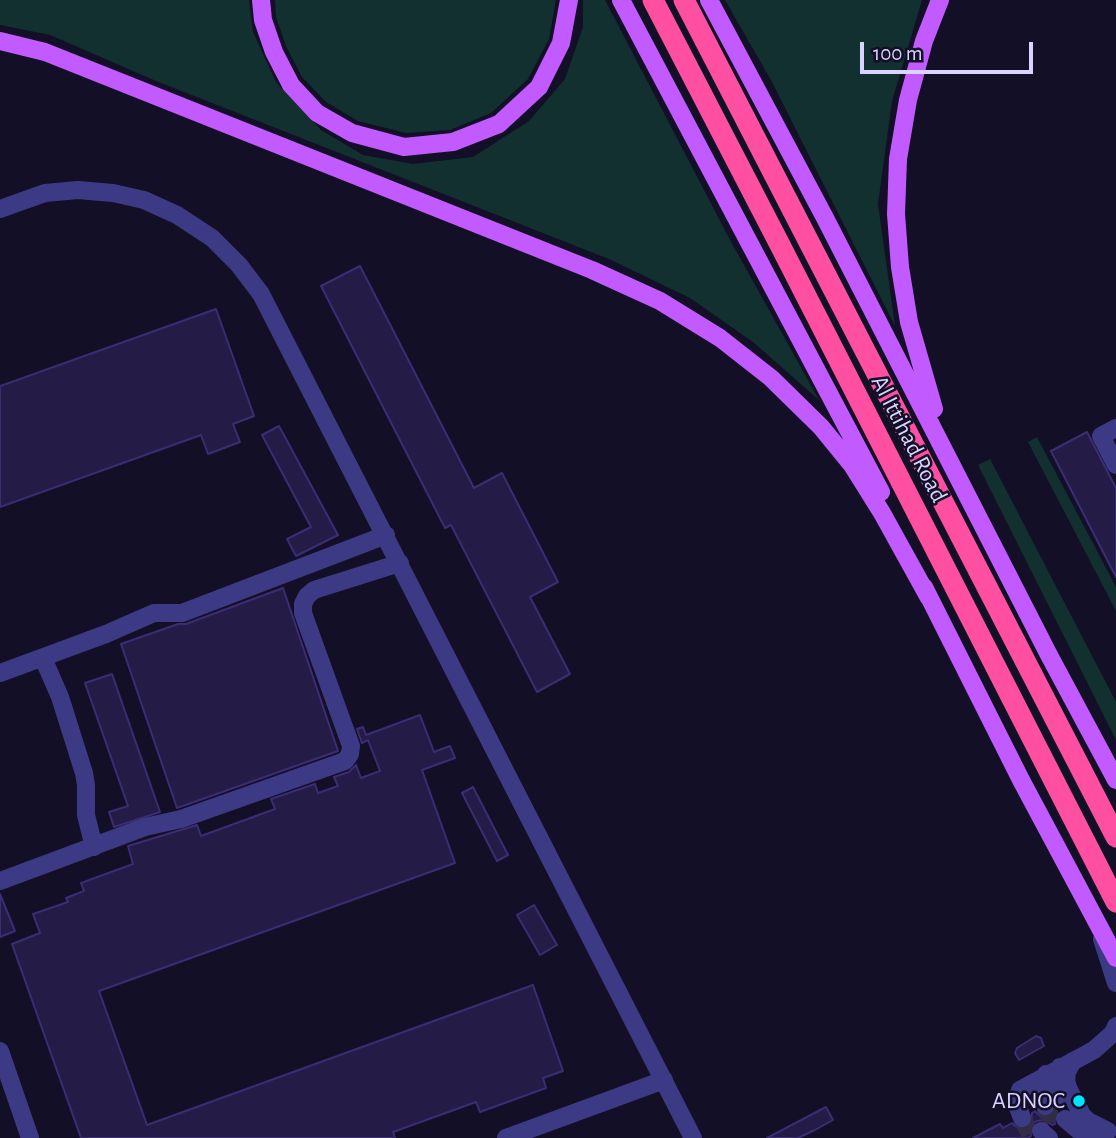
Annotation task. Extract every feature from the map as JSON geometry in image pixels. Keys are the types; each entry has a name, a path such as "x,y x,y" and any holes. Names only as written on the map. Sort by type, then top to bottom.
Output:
{"highway":[{"name":"Al Ittihad Road","path":"653,0 1116,902"},
{"name":"Al Ittihad Road","path":"684,0 1116,837"}],"main road":[{"path":"261,0 263,20 274,52 291,85 317,113 352,133 404,147 453,142 499,124 539,87 561,43 569,0"},
{"path":"621,0 895,518 929,598"},
{"path":"709,0 1116,780"},
{"path":"940,0 924,41 908,100 898,159 896,214 899,254 909,322 929,395 982,522"},
{"path":"0,41 45,52 592,270 660,301 720,338 771,378 821,427 852,465 876,503 929,598 1021,780 1116,958"}],"street":[{"path":"0,209 45,193 78,190 113,193 144,200 177,215 212,238 239,265 261,294 693,1138"},
{"path":"1116,428 1101,436 1116,465"},
{"path":"0,673 154,613 182,613 386,535"},
{"path":"0,881 145,827 181,819 341,763 348,758 350,741 303,613 304,600 314,590 400,563"},
{"path":"309,564 314,590"},
{"path":"43,658 60,697 84,773 86,816 94,847"},
{"path":"1100,929 1116,983"},
{"path":"1053,1071 1054,1083 1039,1109 1029,1096 1053,1071 1094,1049 1113,1033 1116,1026"},
{"path":"0,1051 30,1138"},
{"path":"1045,1131 1078,1130 1097,1134 1096,1126 1082,1115 1068,1088 1067,1072 1053,1071"},
{"path":"506,1138 664,1080"}],"green space":[{"path":"0,0 249,0 253,32 276,82 321,130 363,155 413,164 473,157 529,121 565,79 583,27 583,0 605,0 730,240 819,400 753,342 690,298 609,259 156,81 50,35 0,25"},
{"path":"275,0 556,0 549,39 528,79 491,113 450,130 406,133 358,121 326,102 302,77 286,46 276,17"},
{"path":"725,0 922,0 892,101 878,204 895,326 772,82"},
{"path":"1037,437 1116,587 1116,611 1028,442"},
{"path":"990,459 1116,702 1116,740 978,465"}],"building":[{"path":"360,266 474,488 502,473 558,582 530,597 570,674 537,692 451,525 445,528 321,286"},
{"path":"216,309 254,416 233,424 240,442 208,454 201,435 0,507 0,386"},
{"path":"279,426 338,535 296,556 287,539 311,527 262,435"},
{"path":"1087,432 1116,488 1116,577 1051,451"},
{"path":"283,588 338,751 177,808 121,644 178,624 186,624"},
{"path":"112,674 160,812 114,827 109,812 128,806 85,683"},
{"path":"420,715 434,752 450,746 455,758 422,770 455,863 99,991 147,1125 533,985 563,1071 543,1078 546,1088 480,1112 476,1102 393,1132 395,1138 81,1138 12,944 40,933 33,914 68,902 66,898 84,891 81,883 133,864 128,846 197,825 201,836 275,809 271,799 315,784 318,793 338,786 334,777 349,772 356,765 361,778 380,771 368,740 362,743 357,729 363,727 366,735"},
{"path":"473,787 508,855 497,861 462,793"},
{"path":"0,894 15,931 0,937"},
{"path":"534,905 557,945 540,955 517,915"},
{"path":"1036,1036 1041,1038 1044,1046 1019,1060 1015,1053 1017,1048"},
{"path":"826,1107 833,1120 815,1130 798,1138 767,1138"},
{"path":"1035,1111 1041,1117 1047,1117 1057,1111 1055,1124 1044,1120 1037,1121 1032,1124 1031,1136 1028,1138 973,1138 1000,1124 1003,1128 1012,1123 1019,1129 1027,1128 1031,1125 1032,1113"}],"tunnel":[{"path":"1045,1106 1054,1124"},
{"path":"1022,1118 1031,1136"}],"place":[{"name":"ADNOC","path":"1079,1101"}]}
